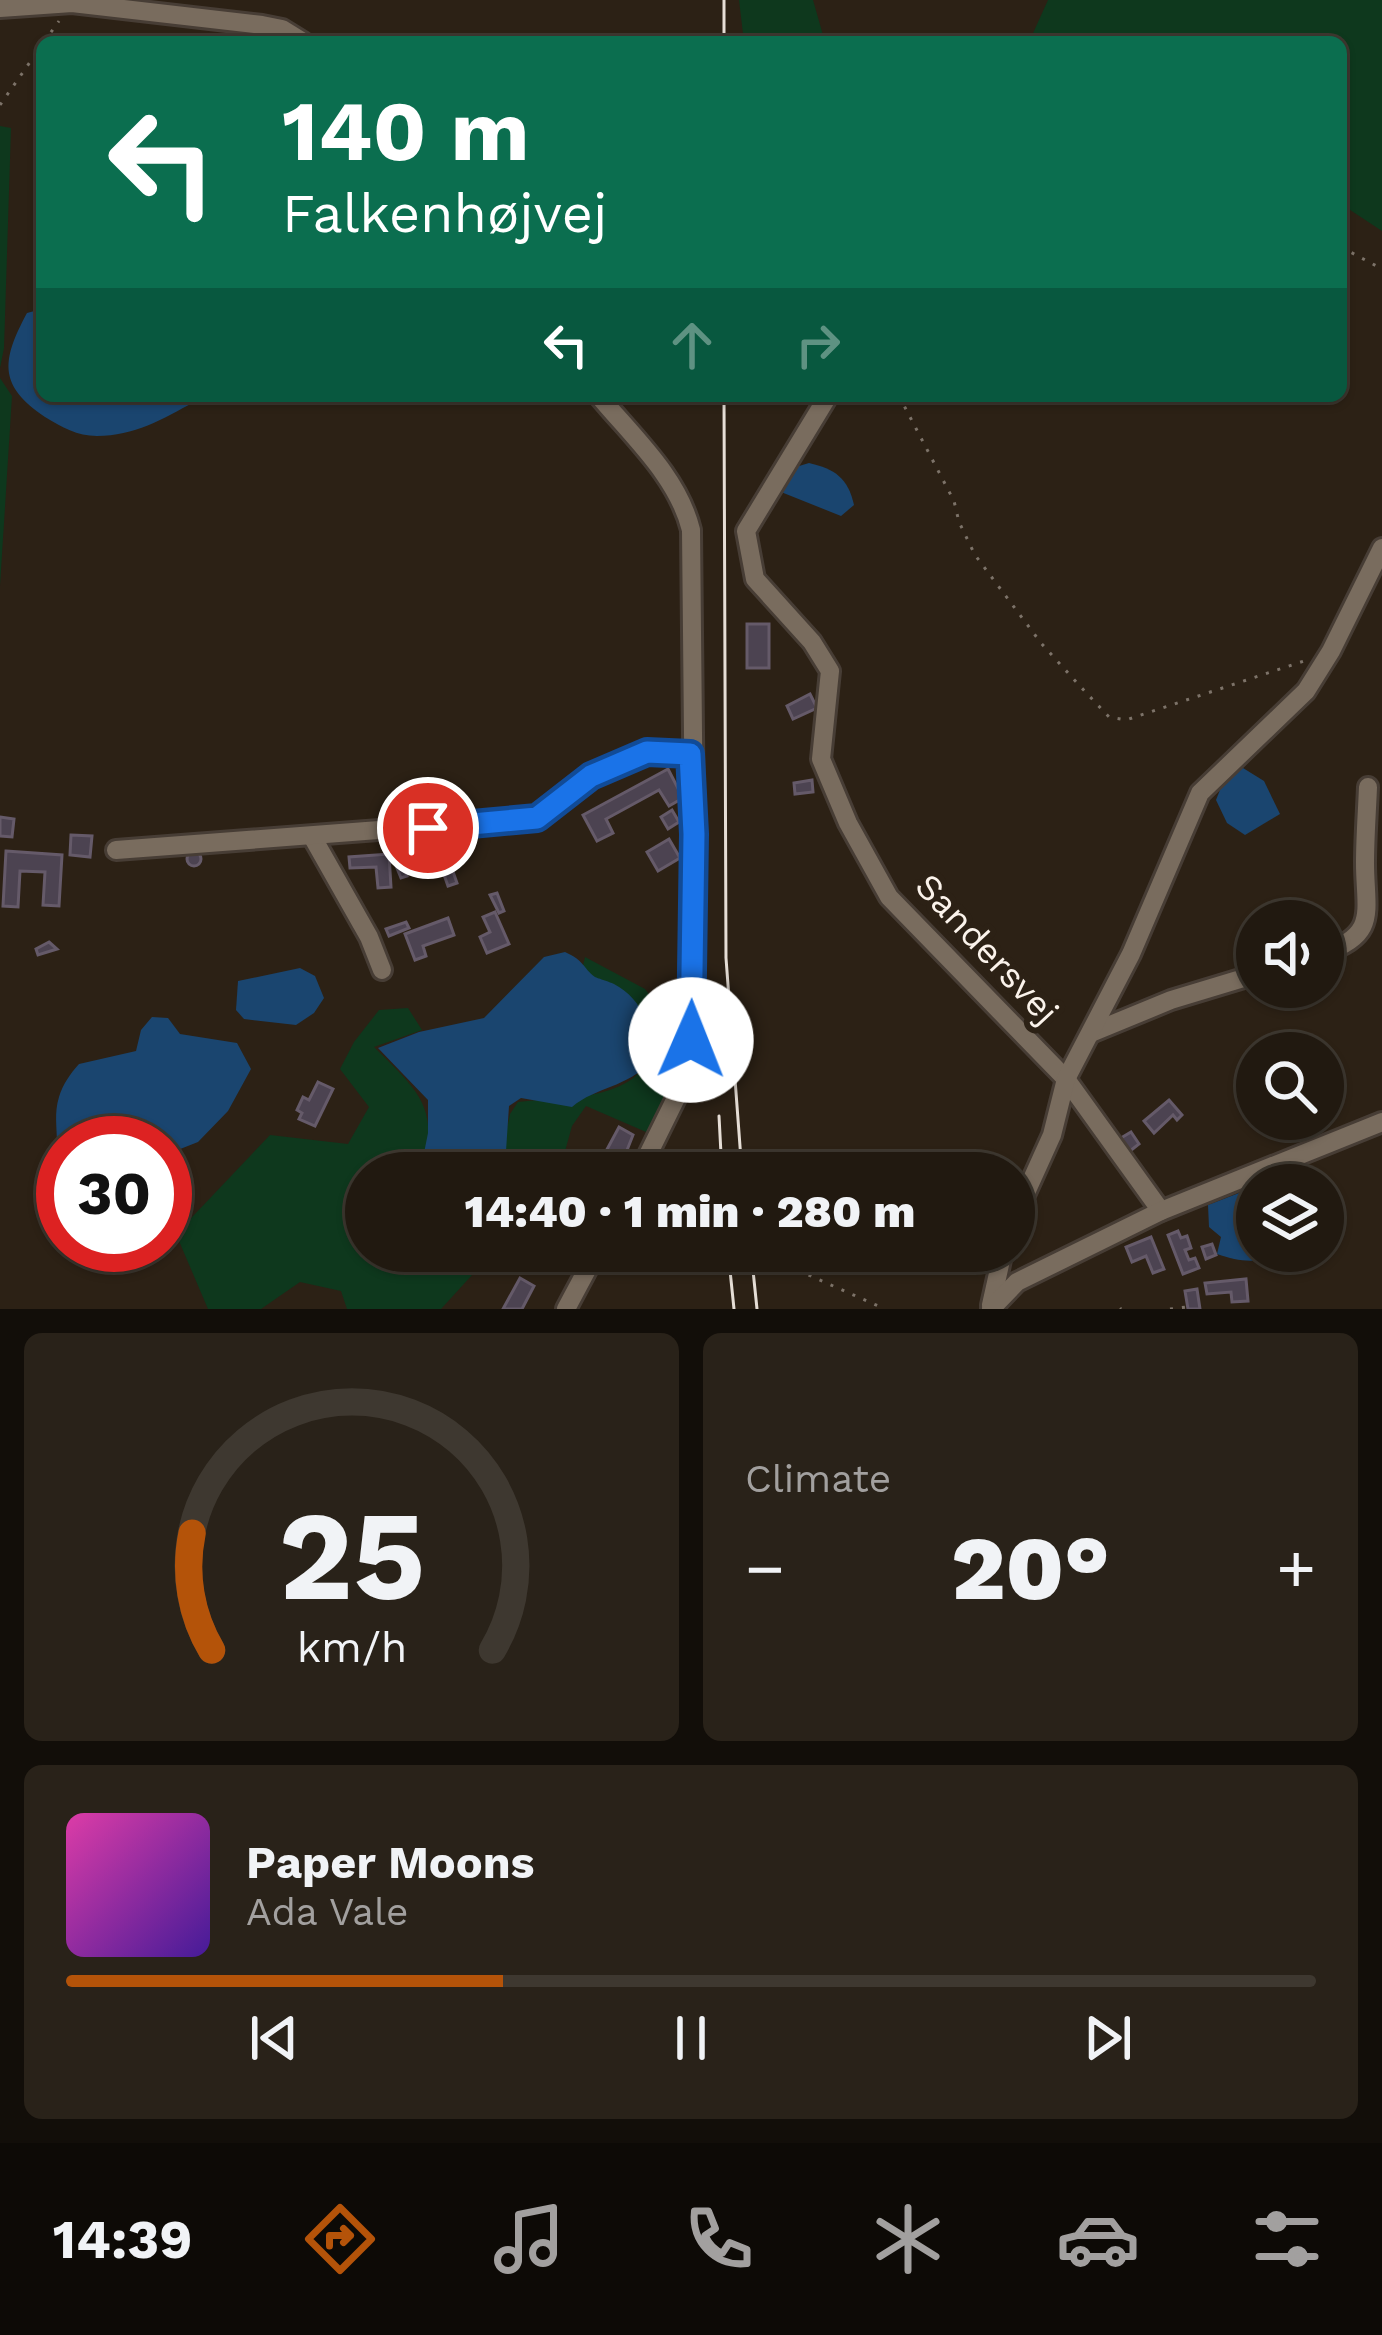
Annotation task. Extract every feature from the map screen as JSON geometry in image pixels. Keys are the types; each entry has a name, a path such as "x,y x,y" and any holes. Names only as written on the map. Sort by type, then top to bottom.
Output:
{"street":[{"path":"0,8 72,3 262,25 294,36"},
{"path":"604,402 671,483 685,506 691,530 691,1040 678,1094 649,1152"},
{"name":"Sandersvej","path":"823,402 746,531 755,579 812,642 830,671 821,759 848,823 890,897 1066,1079 1161,1211"},
{"path":"1035,1173 1052,1135 1066,1079 1131,954 1200,793 1306,691 1382,548"},
{"path":"116,850 537,818 591,776 647,752 690,754"},
{"path":"1344,946 1365,924 1369,906 1365,865 1368,787"},
{"path":"313,838 369,937 382,970"},
{"path":"1091,1033 1171,1000 1236,980"},
{"path":"991,1308 1017,1282 1161,1211 1382,1122"},
{"path":"566,1309 586,1272"},
{"path":"991,1308 999,1272"}],"path":[{"path":"0,105 36,54"},
{"path":"1347,250 1382,269"},
{"path":"902,402 954,501 975,555 1041,643 1108,717 1126,720 1331,651"},
{"path":"761,1273 804,1274 884,1309"},
{"path":"1170,1309 1187,1307"}],"green space":[{"path":"739,0 813,0 823,36 743,36"},
{"path":"1048,0 1382,0 1382,231 1347,208 1347,36 1032,36"},
{"path":"0,126 11,128 0,368"},
{"path":"0,378 12,396 0,586"},
{"path":"585,957 645,989 692,1049 653,1135 586,1106 572,1126 565,1152 502,1152 510,1114 518,1102 601,1093 635,1076 648,1062 656,1042 615,987 581,974"},
{"path":"408,1008 422,1030 374,1047 422,1102 427,1116 426,1151 345,1152 345,1272 475,1272 441,1309 347,1309 341,1291 300,1282 261,1309 208,1309 192,1272 192,1217 270,1135 348,1144 369,1107 340,1069 379,1010"}],"water":[{"path":"36,311 36,402 194,402 148,425 111,435 76,433 45,417 19,395 9,372 12,346 27,313"},
{"path":"809,463 844,481 854,505 841,516 776,490 786,470"},
{"path":"1243,768 1264,781 1280,814 1245,835 1227,823 1216,800 1225,777"},
{"path":"565,952 595,977 624,990 639,1006 648,1026 653,1060 632,1077 572,1107 521,1098 509,1106 506,1152 424,1152 428,1100 378,1048 419,1032 484,1018 544,957"},
{"path":"300,968 315,976 324,998 314,1013 296,1025 244,1019 236,1010 238,981"},
{"path":"152,1017 168,1018 180,1034 237,1043 251,1069 228,1111 198,1142 192,1144 192,1116 57,1116 61,1092 79,1064 136,1051 141,1030"},
{"path":"1236,1194 1236,1259 1217,1254 1221,1237 1209,1227 1208,1205"}],"building":[{"path":"747,624 769,624 769,668 747,668"},
{"path":"810,694 817,708 793,719 787,706"},
{"path":"668,769 683,798 669,806 659,790 606,819 613,833 597,841 583,815"},
{"path":"812,780 813,792 795,794 794,783"},
{"path":"672,810 679,822 668,829 661,817"},
{"path":"0,817 14,819 12,837 0,836"},
{"path":"71,835 92,836 90,857 70,855"},
{"path":"669,839 680,858 658,871 647,852"},
{"path":"396,849 407,876 401,878 390,851"},
{"path":"6,851 62,855 59,906 43,905 45,872 20,871 18,907 3,906"},
{"path":"437,851 443,866 426,872 421,857"},
{"path":"194,852 201,859 194,866 187,859"},
{"path":"389,854 391,887 378,888 376,867 350,868 349,857"},
{"path":"451,866 457,883 448,886 442,869"},
{"path":"497,893 504,911 499,913 490,895"},
{"path":"495,912 509,944 487,953 480,937 490,932 483,917"},
{"path":"448,918 454,935 423,946 426,956 415,960 405,934"},
{"path":"406,922 409,928 389,936 386,929"},
{"path":"49,942 57,949 38,955 36,949"},
{"path":"318,1082 333,1089 315,1126 299,1119 302,1113 297,1110 303,1097 309,1100"},
{"path":"1169,1100 1182,1115 1177,1120 1173,1115 1154,1133 1144,1121"},
{"path":"619,1127 633,1135 626,1152 606,1152"},
{"path":"1131,1132 1139,1144 1130,1151 1121,1138"},
{"path":"1178,1231 1181,1238 1187,1236 1191,1248 1185,1250 1199,1268 1183,1274 1168,1235"},
{"path":"1151,1237 1164,1269 1153,1273 1146,1256 1132,1262 1126,1247"},
{"path":"1212,1244 1216,1255 1206,1259 1202,1247"},
{"path":"520,1278 534,1286 522,1309 503,1309"},
{"path":"1246,1279 1248,1301 1232,1302 1231,1292 1207,1294 1205,1283"},
{"path":"1197,1289 1200,1309 1188,1309 1185,1291"}],"tram line":[{"path":"724,0 724,36"},
{"path":"724,402 726,958 740,1152"},
{"path":"719,1116 721,1152"},
{"path":"730,1272 734,1309"},
{"path":"753,1272 757,1309"}],"route":[{"path":"428,828 537,818 591,776 647,752 690,754 694,834 691,1040"}]}
